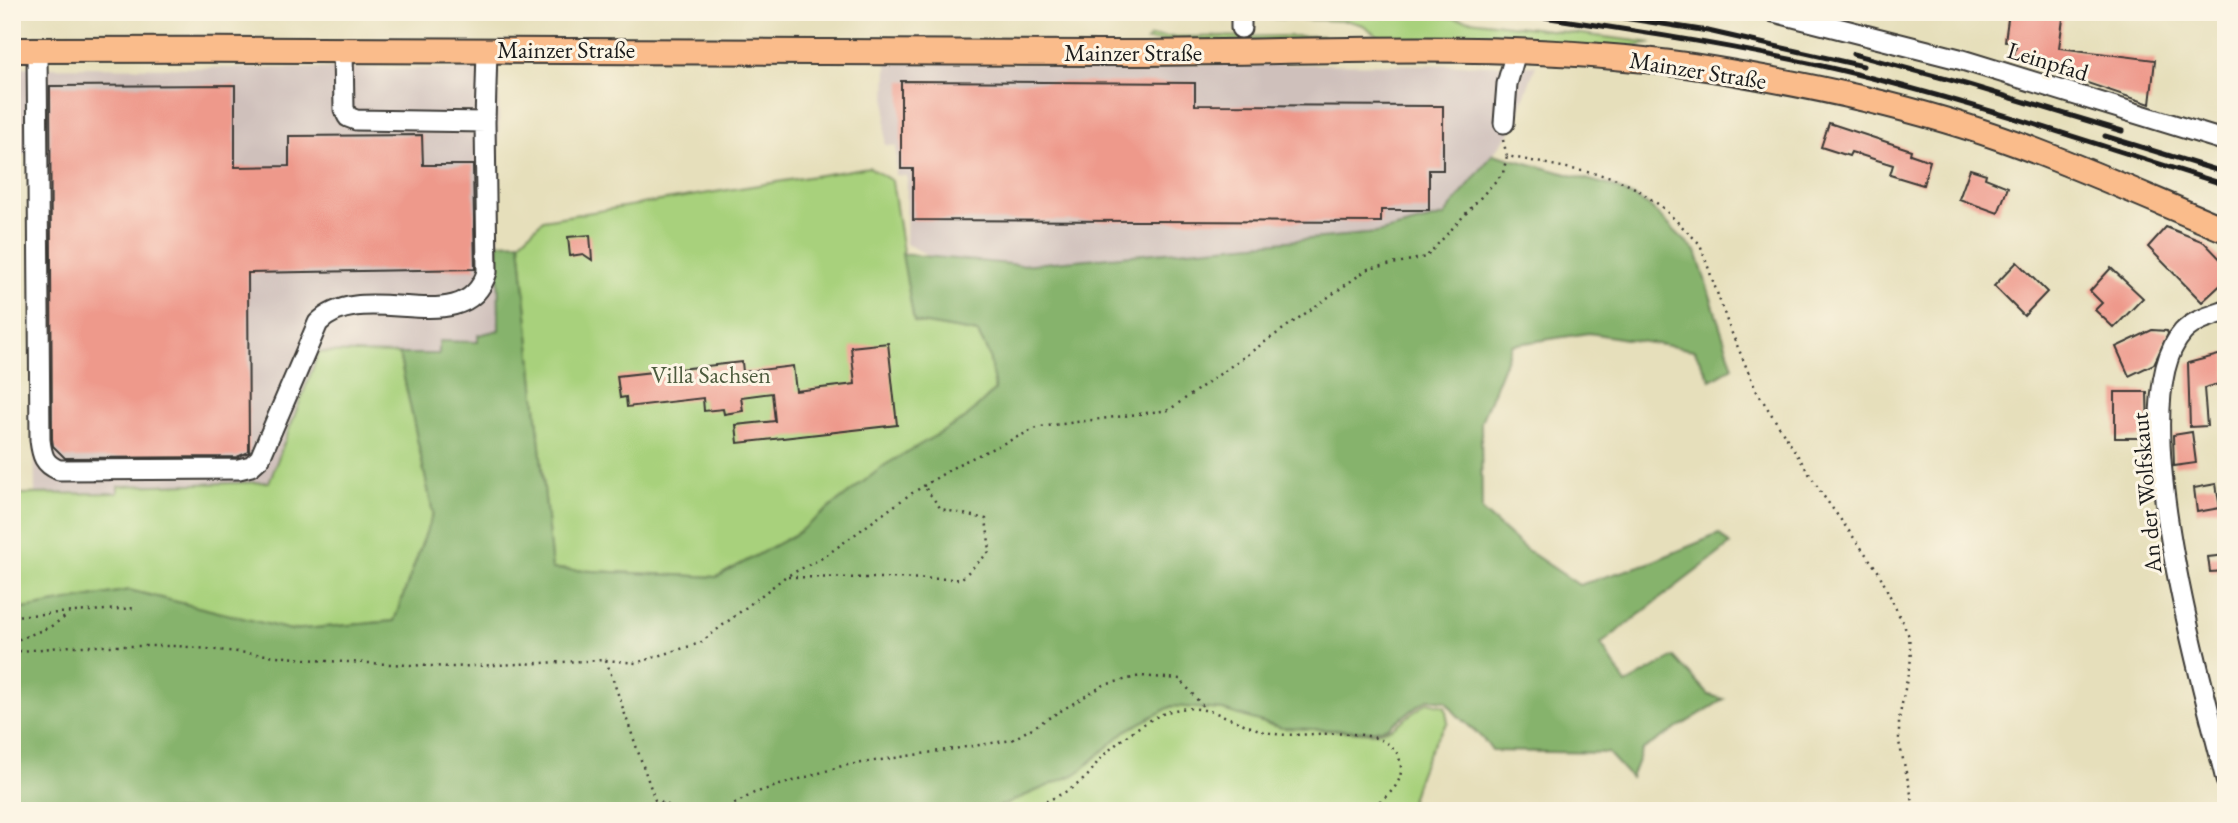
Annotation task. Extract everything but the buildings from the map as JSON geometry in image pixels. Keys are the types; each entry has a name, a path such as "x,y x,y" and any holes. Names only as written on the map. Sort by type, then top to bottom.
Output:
{"main road":[{"name":"Mainzer Straße","path":"12,50 1516,52 1668,63 1880,103 2015,143 2226,230"}],"street":[{"name":"Leinpfad","path":"1774,12 1959,59 2226,141"},
{"path":"37,50 40,440 41,454 48,466 59,470 239,469 251,466 260,458 318,323 327,313 352,305 445,307 462,304 473,298 483,285 487,272 486,50"},
{"path":"343,50 344,108 348,117 356,121 485,122"},
{"path":"1504,123 1507,84 1516,52"},
{"name":"An der Wolfskaut","path":"2226,311 2198,321 2183,333 2167,365 2161,401 2162,447 2173,556 2226,780"}],"path":[{"path":"12,652 71,646 178,646 326,661 452,667 606,660 636,663 700,643 785,577 824,557 924,485 959,464 1039,427 1169,410 1368,269 1426,257 1503,173 1507,156 1503,142 1504,123"},
{"path":"1507,156 1612,177 1637,190 1662,208 1700,244 1728,324 1756,390 1822,494 1878,571 1909,636 1910,659 1899,719 1899,742 1915,811"},
{"path":"785,577 961,579 990,551 986,519 941,509 924,485"},
{"path":"12,616 136,608"},
{"path":"12,642 50,627 71,614"},
{"path":"606,660 655,800 683,811"},
{"path":"722,811 754,793 842,765 1012,740 1104,685 1140,676 1180,679 1205,709"},
{"path":"1027,811 1084,780 1099,760 1134,730 1178,709 1205,709 1275,734 1366,735 1382,738 1399,759 1401,771 1391,793 1364,811"}],"shaded area":[{"path":"887,63 1536,65 1512,130 1444,216 1377,233 1021,265 930,256 906,244 907,176 896,175 896,146 885,145"},
{"path":"12,67 499,69 499,330 478,335 479,342 439,354 319,352 269,482 119,486 119,493 35,493 30,155 12,154"}],"green space":[{"path":"1257,12 1431,15 1652,43 1627,48 1387,42 1363,25 1349,21 1267,18"},
{"path":"1322,36 1327,42 1147,41 1150,37"},
{"path":"1493,154 1612,186 1648,205 1696,251 1733,367 1711,380 1694,350 1589,333 1512,345 1481,422 1482,511 1524,548 1579,585 1649,563 1719,534 1730,545 1601,644 1626,684 1674,657 1709,695 1724,699 1642,750 1631,778 1608,753 1492,751 1446,701 1428,699 1388,727 1371,731 1281,728 1223,710 1172,706 1125,731 1078,773 989,811 12,811 12,611 129,590 291,630 394,621 433,513 399,354 439,354 439,341 478,342 478,335 499,330 498,243 520,242 552,569 717,577 796,534 885,465 966,418 995,390 989,355 978,333 914,322 902,254 1021,265 1377,233 1444,216"},
{"name":"Villa Sachsen","path":"869,167 892,181 914,322 978,333 989,355 995,390 966,418 885,465 796,534 717,577 552,569 520,242 543,220"},
{"path":"319,352 399,354 433,513 394,621 291,630 129,590 12,611 16,494 118,493 118,486 269,482"},
{"path":"1428,702 1445,706 1448,722 1424,764 1408,811 989,811 1078,773 1125,731 1172,706 1223,710 1274,726 1373,733 1392,728"}],"railway":[{"path":"1510,12 1700,42 1865,76 2021,120 2226,185"},
{"path":"1585,12 1708,31 1863,66"},
{"path":"1853,54 2122,131"},
{"path":"2105,136 2226,173"}]}
